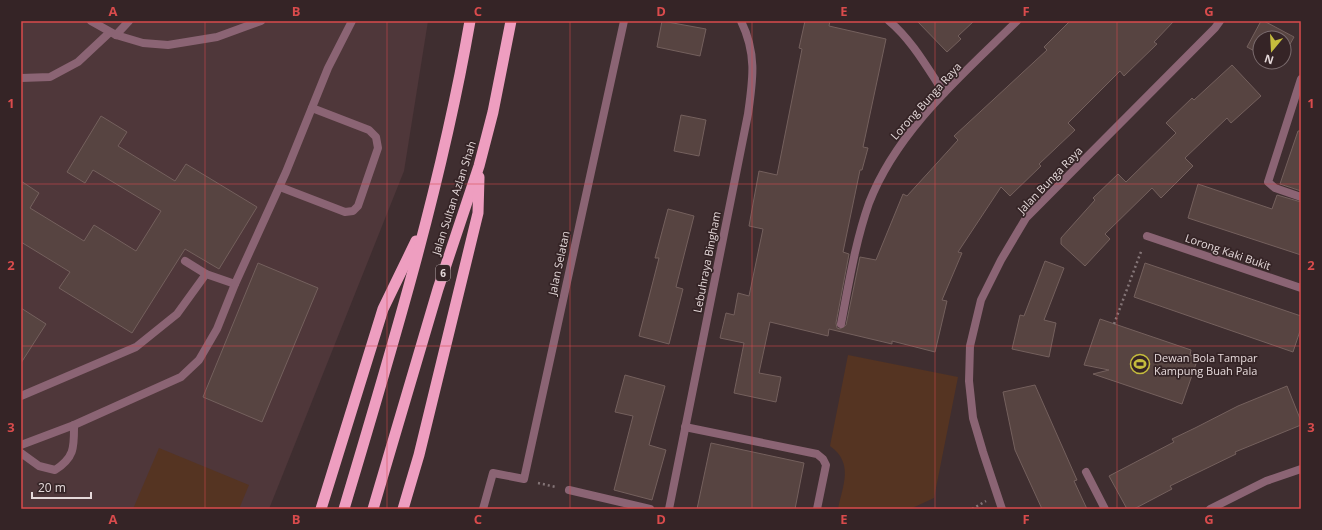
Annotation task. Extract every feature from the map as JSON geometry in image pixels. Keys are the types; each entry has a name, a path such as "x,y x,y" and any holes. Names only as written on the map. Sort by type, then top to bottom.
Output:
{"highway":[{"name":"Jalan Sultan Azlan Shah","path":"344,509 429,214 461,76 470,21"},
{"name":"Jalan Sultan Azlan Shah","path":"373,509 438,289 479,166 493,112 511,21"},
{"path":"403,509 419,455 460,296 478,213 479,166"},
{"path":"321,509 383,309 429,214"}],"street":[{"path":"91,21 112,34 143,43 168,45 217,37 261,21"},
{"path":"21,78 50,77 78,62 129,21"},
{"path":"21,445 74,425 181,377 199,360 217,329 235,284 280,187 328,68 352,21"},
{"name":"Jalan Selatan","path":"524,479 624,21"},
{"name":"Lebuhraya Bingham","path":"669,509 748,114 753,79 752,47 741,21"},
{"path":"889,21 902,34 944,94"},
{"name":"Lorong Bunga Raya","path":"841,324 855,248 870,202 886,169 901,144 944,94 1017,21"},
{"name":"Jalan Bunga Raya","path":"1002,509 982,452 973,418 969,381 970,346 981,300 1001,260 1026,218 1200,44 1220,21"},
{"path":"1301,79 1268,182 1274,188 1301,197"},
{"path":"280,187 345,212 354,211 358,206 378,148 376,137 369,130 312,108"},
{"name":"Lorong Kaki Bukit","path":"1147,236 1301,288"},
{"path":"185,261 206,274 235,284"},
{"path":"21,396 136,347 177,314 206,274"},
{"path":"21,453 39,466 55,470 67,462 74,445 74,425"},
{"path":"685,427 817,454 823,459 826,465 817,509"},
{"path":"1210,509 1266,481 1301,469"},
{"path":"1086,472 1105,509"},
{"path":"483,509 493,473 524,479"},
{"path":"569,490 650,509"}],"path":[{"path":"1114,324 1147,236"},
{"path":"524,479 569,490"},
{"path":"972,509 981,504"}],"shaded area":[{"path":"21,21 428,21 404,171 269,509 21,509"},
{"path":"848,355 958,377 934,498 910,509 838,509 844,483 844,467 842,460 830,446"},
{"path":"159,448 249,485 239,509 133,509"}],"building":[{"path":"662,21 706,29 700,56 657,47"},
{"path":"805,21 830,21 829,26 886,39 863,147 868,148 862,170 860,170 843,252 849,254 836,323 837,328 840,329 846,325 860,257 876,260 903,194 907,196 958,140 954,136 1047,50 1044,47 1070,21 1174,21 1154,42 1157,44 1124,76 1120,71 1068,123 1075,130 1039,164 1041,166 1010,196 1001,187 958,252 962,253 942,300 947,301 935,352 892,341 892,344 829,329 828,336 770,322 759,373 781,377 776,402 734,393 744,343 720,338 726,313 734,315 738,293 749,296 763,229 749,226 759,171 777,175 802,49 799,48"},
{"path":"917,21 974,21 958,36 961,39 947,52"},
{"path":"1261,21 1264,21 1281,30 1256,30"},
{"path":"1252,38 1252,50 1247,47"},
{"path":"1232,65 1261,96 1231,123 1227,118 1185,158 1193,166 1161,198 1152,188 1105,234 1110,239 1085,266 1061,244 1061,238 1095,200 1093,198 1118,174 1126,182 1176,133 1166,123 1192,98 1194,100"},
{"path":"681,115 706,120 699,156 674,151"},
{"path":"101,116 127,132 118,146 175,181 186,164 257,207 219,269 185,249 132,333 59,288 70,272 21,242 21,181 39,193 30,208 84,241 94,225 136,251 161,211 93,170 85,183 67,172"},
{"path":"1298,131 1301,131 1301,191 1280,184"},
{"path":"1198,184 1272,209 1277,195 1301,202 1301,255 1188,218"},
{"path":"668,209 694,216 676,287 683,289 669,344 639,336 659,258 655,258"},
{"path":"1045,261 1064,268 1044,320 1056,323 1049,357 1012,349 1020,315 1024,316"},
{"path":"258,263 318,288 262,422 203,397"},
{"path":"1145,263 1301,316 1301,328 1293,352 1134,297"},
{"path":"21,308 46,324 21,363"},
{"name":"Dewan Bola Tampar Kampung Buah Pala","path":"1100,319 1191,350 1190,355 1198,358 1182,404 1093,374 1109,370 1084,365"},
{"path":"625,375 665,386 649,445 666,450 652,500 614,490 633,416 615,412"},
{"path":"1035,385 1077,480 1074,481 1087,509 1042,509 1015,450 1003,392"},
{"path":"1287,386 1301,421 1301,425 1235,452 1236,454 1170,486 1172,489 1134,509 1127,509 1109,476 1174,442 1172,439 1238,406"},
{"path":"711,443 804,463 795,509 697,509"}],"place":[{"name":"Dewan Bola Tampar Kampung Buah Pala","path":"1140,364"}]}
